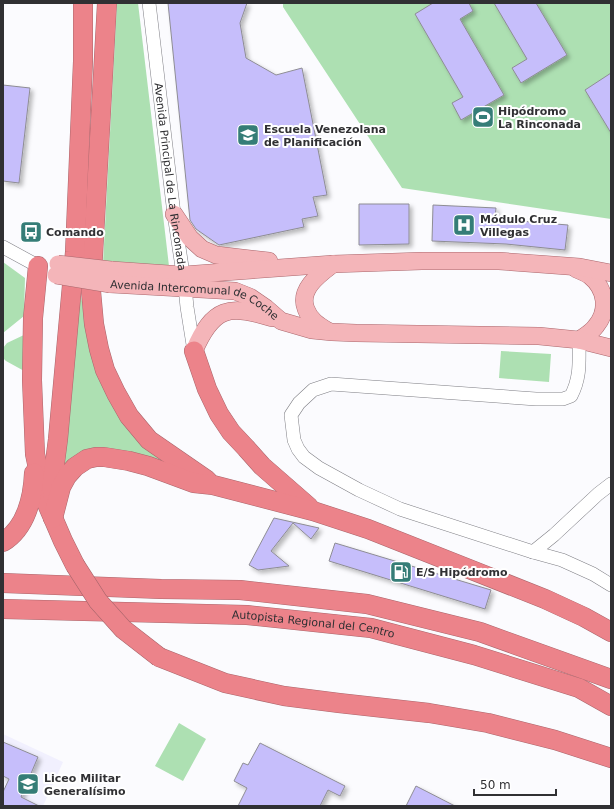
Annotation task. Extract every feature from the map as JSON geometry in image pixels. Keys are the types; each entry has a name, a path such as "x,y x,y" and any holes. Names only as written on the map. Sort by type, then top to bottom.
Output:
{"highway":[{"path":"54,518 52,486 58,439 75,252 83,61 83,3"},
{"path":"107,3 91,291 94,324 99,349 105,370 116,393 129,416 149,440 213,485"},
{"path":"3,542 19,527 28,508 34,483 35,454 32,372 38,266"},
{"path":"194,351 206,389 230,432 262,466 313,511"},
{"path":"35,454 44,496 75,565 98,600 123,629 159,656 225,683 284,696 429,713 488,723 555,740 611,758"},
{"path":"54,518 61,487 67,476 76,467 87,459 96,457 129,461 194,482 213,485 313,511 368,529 545,599 584,617 611,632"},
{"path":"3,583 161,589 240,590 367,604 480,632 611,679"},
{"name":"Autopista Regional del Centro","path":"3,609 247,615 372,628 474,655 579,688 611,706"}],"main road":[{"path":"174,214 190,238 202,249 216,255 275,261 296,266"},
{"name":"Avenida Intercomunal de Coche","path":"184,281 296,266 422,261 499,261 580,267 611,273"},
{"path":"332,332 321,327 312,320 304,306 304,298 307,289 313,281 333,264"},
{"name":"Avenida Intercomunal de Coche","path":"38,266 111,277 184,281 235,291 250,297 281,321 312,330 332,332 539,336 580,340 611,348"},
{"path":"570,266 589,275 599,288 605,304 604,312 596,327 580,340"},
{"path":"194,351 200,337 212,320 218,315 228,311 239,310 256,312 281,321"}],"street":[{"name":"Avenida Principal de La Rinconada","path":"149,3 174,214 194,351"},
{"path":"3,247 38,266"},
{"path":"580,340 578,378 571,396 562,399 536,399 331,384 313,390 299,403 291,415 294,440 304,457 320,468 359,490 400,510 562,560 593,574 611,586"},
{"path":"533,552 611,484"}],"shaded area":[{"name":"Liceo Militar Generalísimo","path":"3,734 63,762 43,806 3,806"}],"green space":[{"path":"117,3 138,3 169,266 103,263"},
{"name":"Hipódromo La Rinconada","path":"283,3 611,3 611,219 402,188 283,7"},
{"path":"3,262 25,278 24,316 3,333"},
{"path":"80,289 88,340 95,370 112,403 188,475 114,451 59,478"},
{"path":"26,334 26,372 3,358 3,348 7,343"},
{"path":"501,351 551,354 549,382 499,378"},
{"path":"179,723 206,739 183,781 155,766"}],"building":[{"name":"Escuela Venezolana de Planificación","path":"168,3 247,3 240,23 246,58 276,75 302,68 327,195 313,197 318,216 302,219 304,227 219,245 196,229 190,220"},
{"path":"433,3 469,3 473,11 460,19 504,95 461,120 452,103 463,97 415,14"},
{"path":"494,3 536,3 567,55 521,83 512,68 527,59"},
{"path":"611,73 611,133 585,90"},
{"path":"3,85 30,88 19,183 3,181"},
{"path":"359,204 409,204 409,244 359,245"},
{"path":"433,205 496,208 495,219 568,225 565,250 506,244 432,241"},
{"path":"274,518 319,528 311,539 293,523 271,551 289,566 258,570 249,565"},
{"path":"335,543 491,590 485,609 329,561"},
{"path":"3,742 38,757 21,797 39,806 3,806 3,792 9,779 3,776"},
{"path":"260,743 345,786 340,796 328,790 320,806 238,806 247,788 234,781 243,763 248,765"},
{"path":"416,786 455,806 406,806"}],"place":[{"name":"Hipódromo La Rinconada","path":"483,117"},
{"name":"Escuela Venezolana de Planificación","path":"248,135"},
{"name":"Módulo Cruz Villegas","path":"464,225"},
{"name":"Comando","path":"31,232"},
{"name":"E/S Hipódromo","path":"401,572"},
{"name":"Liceo Militar Generalísimo","path":"28,784"}]}
